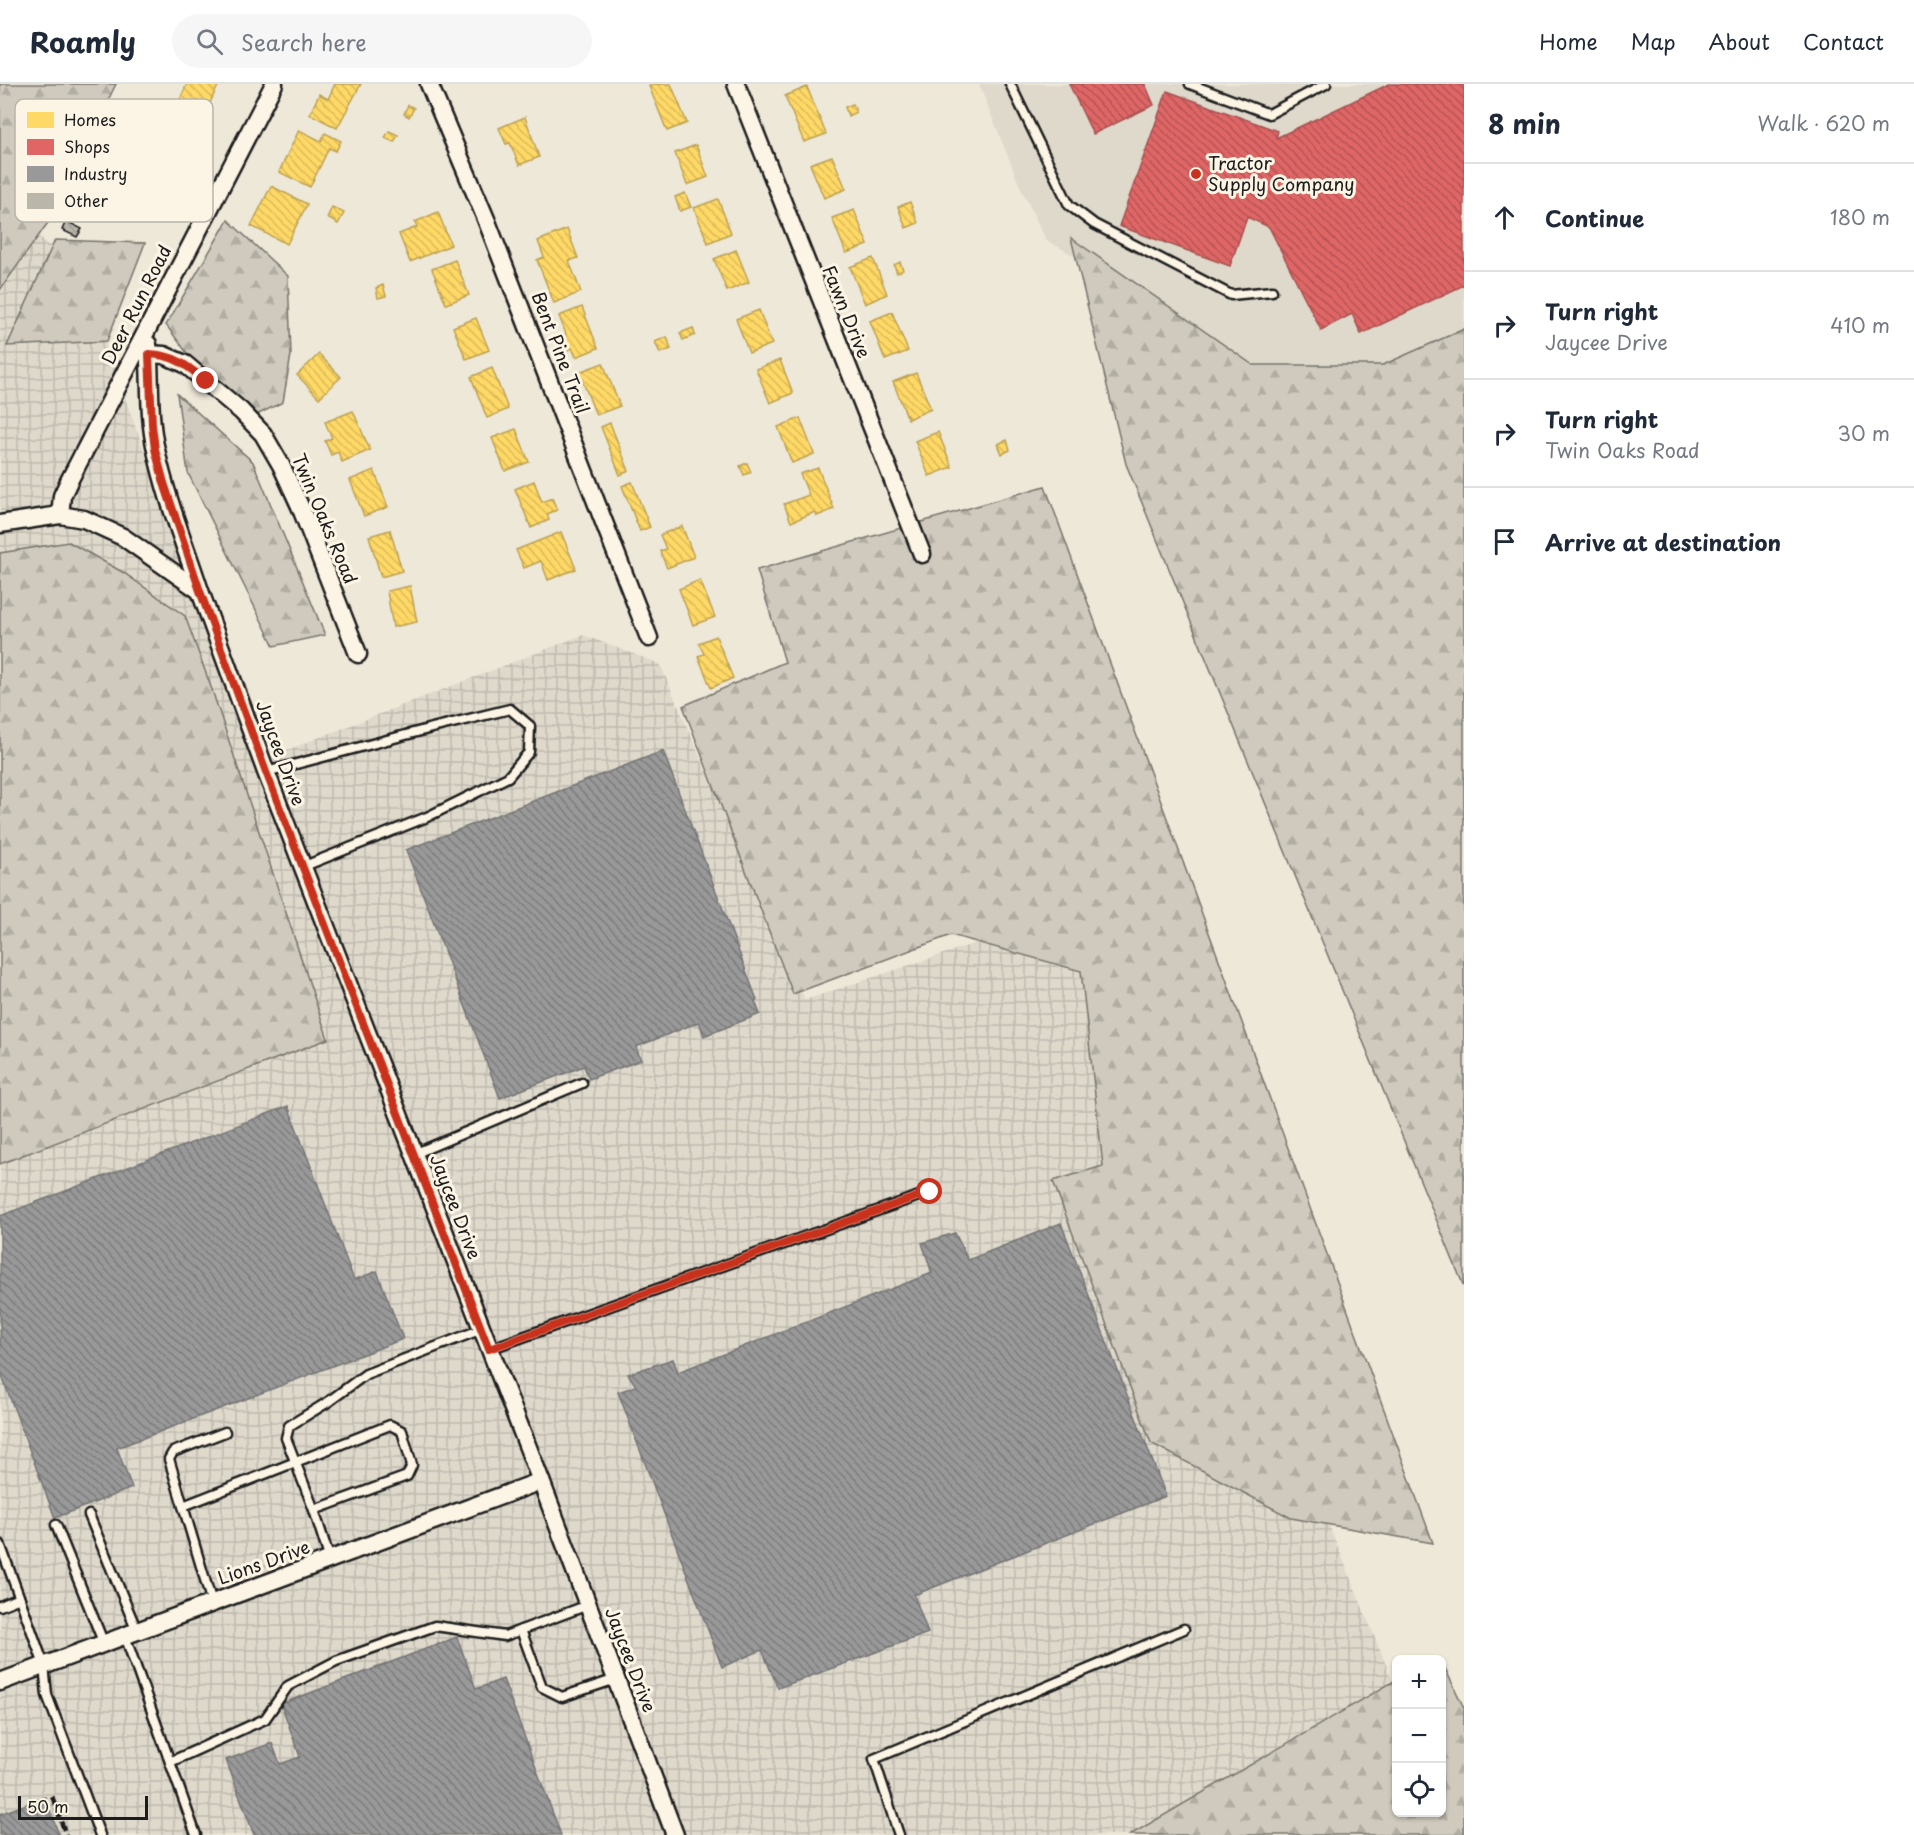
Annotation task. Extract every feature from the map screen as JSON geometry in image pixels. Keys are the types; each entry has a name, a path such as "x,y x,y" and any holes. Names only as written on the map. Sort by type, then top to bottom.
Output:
{"street":[{"name":"Deer Run Road","path":"213,201 274,84"},
{"name":"Bent Pine Trail","path":"429,84 486,219 649,638"},
{"name":"Fawn Drive","path":"736,84 922,554"},
{"name":"Deer Run Road","path":"60,515 63,496 69,481 202,222"},
{"name":"Jaycee Drive","path":"147,328 155,449 200,591 302,867 541,1481 675,1835"},
{"name":"Twin Oaks Road","path":"149,354 164,355 185,364 241,411 262,434 281,465 300,506 358,654"},
{"path":"0,524 60,515 84,519 123,537 200,591"},
{"name":"Lions Drive","path":"0,1682 541,1481"}],"lane":[{"path":"1010,84 1069,205 1094,224 1231,295 1272,291"},
{"path":"1191,84 1269,114 1326,84"},
{"path":"266,772 510,710 530,726 529,752 508,777 427,817 302,867"},
{"path":"414,1154 582,1083"},
{"path":"489,1349 930,1192"},
{"path":"330,1560 314,1510 286,1438 289,1426 328,1402 366,1374 482,1329"},
{"path":"183,1506 390,1425 402,1431 412,1465 407,1476 314,1510"},
{"path":"212,1603 169,1459 173,1452 225,1432"},
{"path":"89,1515 131,1634 170,1762 196,1835"},
{"path":"56,1525 104,1644"},
{"path":"0,1544 44,1665 47,1695 100,1835"},
{"path":"0,1606 20,1598"},
{"path":"170,1762 265,1719 288,1686 336,1661 435,1626 506,1636 588,1605"},
{"path":"899,1835 874,1759 1184,1629"},
{"path":"521,1630 542,1687 562,1697 616,1679"}],"shaded area":[{"path":"979,84 1464,84 1464,329 1383,365 1253,365 1179,314 1046,240 1019,184"},
{"path":"0,201 15,214 15,222 23,222 80,273 256,762 583,635 660,664 805,1000 982,941 1074,902 1392,1679 1392,1692 1192,1835 0,1835"}],"green space":[{"path":"0,84 116,84 109,99 15,99 15,222 48,222 0,290"},
{"path":"228,220 288,276 291,355 283,402 240,423 166,325"},
{"path":"1071,238 1253,365 1383,365 1464,329 1464,1287 1126,464"},
{"path":"55,240 145,243 107,341 7,346"},
{"path":"177,394 253,462 325,635 274,646 188,473"},
{"path":"1045,486 1433,1543 1291,1518 1151,1443 1053,1181 1103,1166 1081,971 951,935 793,994 683,706 785,662 757,570"},
{"path":"69,542 124,573 185,616 211,687 328,1039 0,1164 0,553"},
{"path":"1446,1670 1464,1708 1464,1835 1130,1835 1392,1682 1392,1817 1446,1817"}],"building: Homes":[{"path":"187,84 219,84 212,99 180,99"},
{"path":"335,84 361,84 337,128 310,114 319,94 328,99"},
{"path":"671,84 687,123 667,131 649,86"},
{"path":"807,87 826,134 804,142 785,96"},
{"path":"853,104 856,112 848,116 845,107"},
{"path":"408,105 414,108 409,117 404,114"},
{"path":"525,117 539,157 519,165 510,143 506,144 499,128"},
{"path":"299,130 321,141 325,133 341,141 336,151 329,148 310,187 279,172"},
{"path":"389,131 398,135 394,142 385,138"},
{"path":"696,145 708,177 687,185 675,153"},
{"path":"832,156 846,189 824,198 810,164"},
{"path":"271,186 307,204 287,244 251,226"},
{"path":"685,193 691,207 680,211 675,197"},
{"path":"718,199 731,233 708,243 694,208"},
{"path":"910,202 918,223 906,228 898,207"},
{"path":"332,207 344,213 338,224 327,218"},
{"path":"854,210 868,245 846,253 832,218"},
{"path":"438,212 451,245 410,262 399,234 417,227 415,222"},
{"path":"567,229 578,258 569,261 581,292 554,303 537,260 544,257 538,241"},
{"path":"736,250 749,282 727,291 714,259"},
{"path":"873,258 887,294 865,304 850,267"},
{"path":"455,260 469,295 446,304 432,269"},
{"path":"900,262 903,270 897,273 894,265"},
{"path":"383,285 386,296 378,298 376,288"},
{"path":"582,307 598,348 576,357 572,348 567,351 561,336 566,334 559,316"},
{"path":"759,310 772,344 749,353 736,319"},
{"path":"892,312 908,351 885,360 870,321"},
{"path":"476,318 489,350 466,359 453,327"},
{"path":"693,328 695,335 683,340 680,333"},
{"path":"667,337 671,349 660,353 655,342"},
{"path":"319,354 341,377 319,398 297,375"},
{"path":"780,360 793,393 770,403 756,369"},
{"path":"603,363 620,406 596,415 579,372"},
{"path":"492,368 508,409 487,418 471,377"},
{"path":"916,373 931,409 908,419 893,382"},
{"path":"353,411 370,450 342,462 338,452 331,455 325,441 332,438 325,422"},
{"path":"800,418 814,454 792,463 778,427"},
{"path":"610,423 629,471 620,475 601,427"},
{"path":"516,429 529,462 505,471 492,438"},
{"path":"938,432 952,467 929,476 915,441"},
{"path":"1007,440 1010,450 1002,454 998,444"},
{"path":"747,463 751,472 744,475 740,466"},
{"path":"818,468 834,509 817,516 815,512 791,522 784,504 809,495 800,474"},
{"path":"374,470 388,507 364,516 350,480"},
{"path":"534,481 542,502 552,498 557,510 547,514 549,520 531,528 515,489"},
{"path":"632,482 650,527 640,531 622,486"},
{"path":"682,526 694,557 667,568 660,551 666,549 660,535"},
{"path":"390,530 402,571 381,577 369,536"},
{"path":"561,532 576,569 548,580 541,561 524,568 516,550"},
{"path":"700,580 715,617 693,625 679,589"},
{"path":"410,586 417,622 393,627 387,591"},
{"path":"716,636 733,678 711,688 698,656 704,654 699,643"}],"building: Shops":[{"path":"1069,84 1145,84 1154,105 1093,134"},
{"path":"1389,84 1464,84 1464,285 1361,334 1352,314 1321,330 1269,227 1247,217 1230,266 1119,226 1167,91 1278,131 1276,138"}],"building: Industry":[{"path":"663,751 757,1000 755,1001 760,1014 704,1036 699,1022 636,1047 641,1060 589,1079 584,1066 500,1098 406,850"},
{"path":"288,1106 354,1280 377,1271 403,1339 117,1448 132,1488 55,1518 0,1371 0,1216"},
{"path":"1061,1223 1166,1496 914,1595 928,1633 778,1688 762,1650 722,1667 618,1392 636,1386 628,1374 673,1359 678,1372 932,1273 922,1243 955,1233 968,1260"},
{"path":"457,1637 476,1689 503,1679 561,1835 254,1835 226,1760 272,1743 280,1764 300,1757 281,1704"},
{"path":"45,1797 59,1835 0,1835 0,1814"}],"building: Other":[{"path":"66,222 82,229 77,237 62,230"}],"railway":[{"path":"52,1796 66,1835"}],"place":[{"name":"Tractor Supply Company","path":"1196,174"}],"route":[{"path":"206,381 175,358 149,354 152,425 155,449 164,483 200,591 266,772 489,1349 930,1192"}]}
